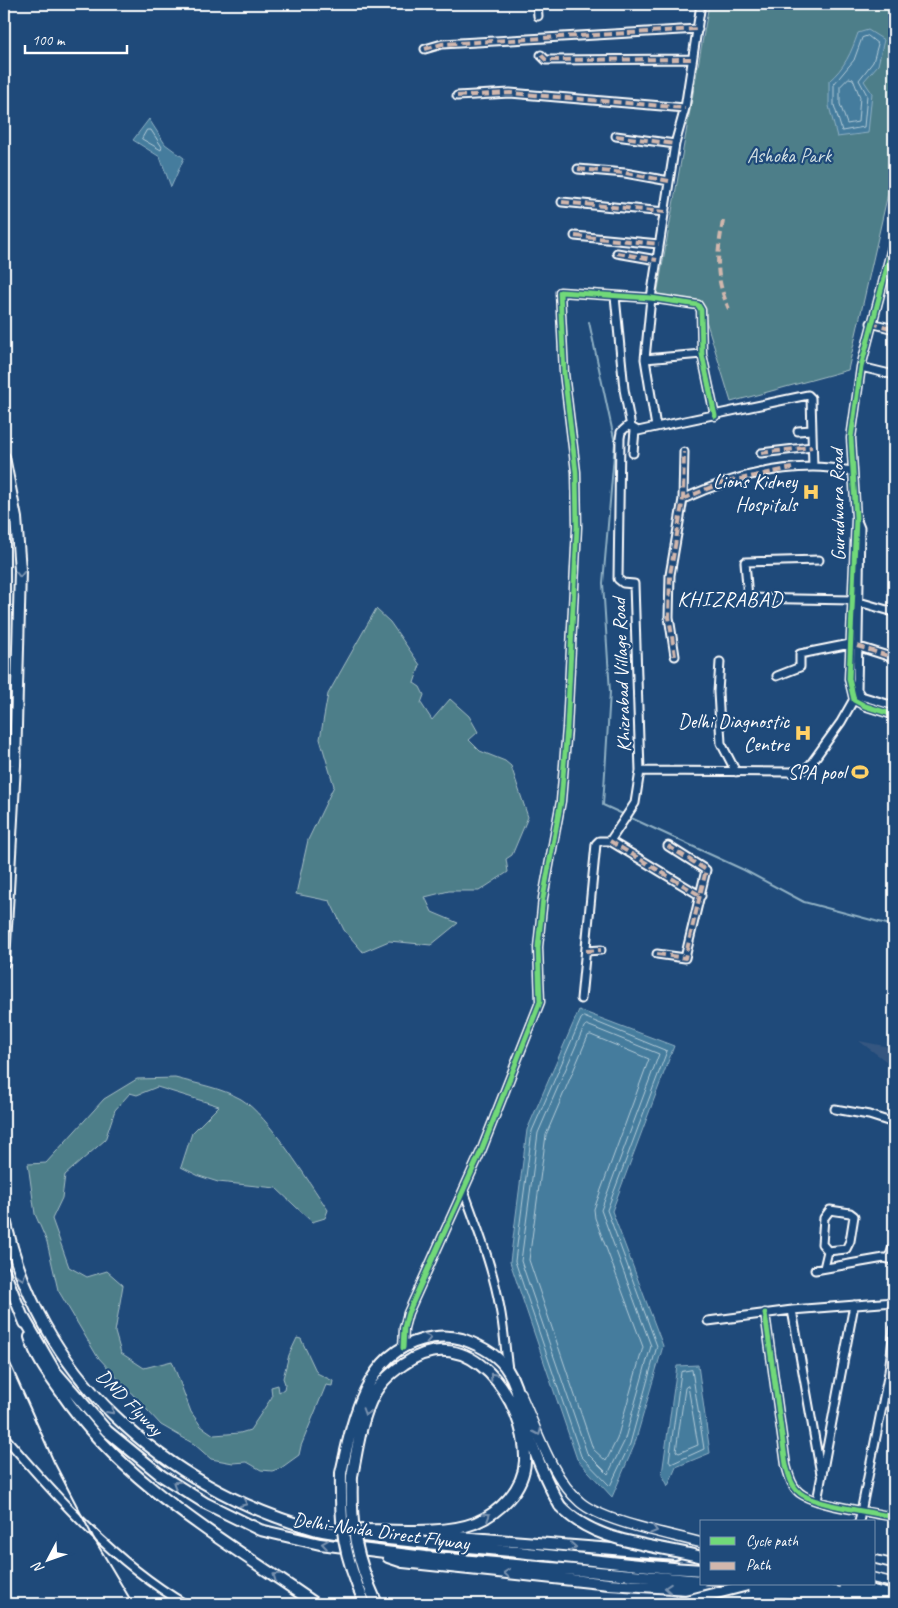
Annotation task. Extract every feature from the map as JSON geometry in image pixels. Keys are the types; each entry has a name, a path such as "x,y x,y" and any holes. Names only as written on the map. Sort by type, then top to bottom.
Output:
{"highway":[{"path":"4,457 16,518 20,570 15,766 4,962"},
{"name":"DND Flyway","path":"4,1214 10,1247 35,1310 74,1369 118,1420 174,1465 213,1489 256,1510 319,1530"},
{"path":"4,1271 24,1318 36,1357 75,1412 104,1447 145,1484 316,1604"},
{"name":"Delhi-Noida Direct Flyway","path":"24,1318 54,1370 107,1431 162,1476 205,1503 260,1530 320,1544 425,1557 700,1581"},
{"path":"365,1604 351,1573 343,1542 340,1506 341,1473 354,1421 367,1387 384,1361 403,1348 430,1337 456,1337 485,1350 508,1370 517,1388 521,1410 535,1456 560,1506 568,1514 596,1532 700,1557"},
{"path":"319,1530 385,1530 457,1528 476,1523 496,1510 514,1492 525,1461 522,1436 512,1406 500,1384 483,1366 453,1351 432,1350 410,1360 386,1377 370,1402 360,1431 352,1476 351,1506 354,1540 362,1572 376,1604"},
{"name":"Delhi-Noida Direct Flyway","path":"319,1530 425,1543 700,1570"},
{"path":"385,1530 700,1557"},
{"path":"368,1550 413,1563 609,1584 831,1591 892,1604"},
{"path":"852,1586 894,1596"},
{"path":"674,1604 750,1589"}],"main road":[{"path":"517,1388 554,1469 570,1493 581,1504 600,1514 700,1542"},
{"path":"876,1578 894,1583"},
{"path":"704,1604 721,1602 750,1589 828,1596 847,1603 860,1604"}],"street":[{"path":"537,4 538,16"},
{"path":"656,427 645,359 651,298 675,144 685,108 702,4"},
{"path":"425,48 442,44 698,29"},
{"path":"540,54 546,60 692,59"},
{"path":"457,96 510,93 685,108"},
{"path":"616,136 675,144"},
{"path":"578,169 625,173 669,181"},
{"path":"562,202 665,212"},
{"path":"575,236 659,244"},
{"name":"Gurudwara Road","path":"855,601 860,526 856,518 851,438 861,367 894,240"},
{"path":"617,253 657,260"},
{"path":"885,274 894,276"},
{"path":"403,1348 404,1328 408,1313 482,1150 540,1002 538,947 543,898 561,801 567,728 577,527 576,472 564,373 560,292 651,298 698,305 701,310 702,354 715,416"},
{"path":"615,296 624,389 632,427 633,453"},
{"path":"871,323 894,328"},
{"path":"645,359 702,354"},
{"path":"861,367 894,375"},
{"path":"632,427 656,427 715,416 808,394 811,398 813,467"},
{"name":"Khizrabad Village Road","path":"632,427 621,432 620,438 618,579 623,583 634,584 640,772"},
{"path":"798,431 811,430"},
{"path":"761,452 812,447"},
{"path":"675,656 669,617 670,584 682,499 684,452"},
{"path":"682,499 721,484 758,474 813,467 852,471"},
{"path":"820,560 745,562 748,598 855,601 894,612"},
{"path":"855,601 854,645 849,679 856,695 865,706 894,715"},
{"path":"777,676 800,667 800,654 854,645 894,658"},
{"path":"720,662 718,692 721,743 736,772"},
{"path":"610,841 636,799 640,772 790,772 807,768 841,722 856,695"},
{"path":"856,695 894,706"},
{"path":"581,999 596,844 599,841 610,841 701,896"},
{"path":"657,954 685,958 706,870 668,846"},
{"path":"586,951 600,950"},
{"path":"835,1109 894,1122"},
{"path":"464,1191 496,1287 501,1310 508,1370"},
{"path":"830,1210 850,1213 854,1219 848,1247 828,1251 822,1244 821,1237 826,1213 830,1210"},
{"path":"815,1270 892,1259 894,1244"},
{"path":"824,1268 828,1251"},
{"path":"708,1321 792,1310 894,1302"},
{"path":"817,1501 854,1305"},
{"path":"792,1310 822,1479"},
{"path":"765,1314 789,1478 794,1488 802,1495 817,1501 894,1517"},
{"path":"860,1520 889,1372 894,1329"},
{"path":"4,1436 41,1478 102,1540 139,1572 185,1604"},
{"path":"876,1560 894,1564"}],"shaded area":[{"path":"859,1041 894,1048 894,1067"}],"green space":[{"name":"Ashoka Park","path":"709,4 894,4 894,167 848,370 731,402 701,304 657,295"},
{"path":"376,609 390,622 420,665 414,683 420,687 424,695 421,703 432,720 450,699 469,716 478,732 469,740 480,751 505,761 511,766 528,817 512,855 506,859 508,872 479,891 449,891 425,897 432,912 458,923 431,945 389,941 363,952 344,930 330,901 296,894 308,840 334,786 320,739 328,694"},
{"path":"175,1078 225,1092 241,1099 252,1107 288,1150 328,1210 325,1218 312,1222 276,1188 218,1182 199,1176 181,1167 192,1133 219,1106 157,1087 137,1095 130,1093 115,1110 105,1140 65,1175 62,1198 52,1219 69,1267 87,1277 107,1271 123,1285 115,1332 121,1353 144,1368 172,1361 191,1412 201,1426 214,1435 240,1433 250,1430 272,1397 271,1387 278,1385 279,1392 284,1389 283,1378 289,1355 297,1338 301,1339 317,1373 333,1381 332,1386 326,1385 299,1455 281,1468 272,1471 261,1470 247,1462 233,1463 211,1459 194,1444 161,1425 97,1356 58,1290 47,1242 35,1214 28,1164 46,1163 104,1099 137,1079"}],"water":[{"path":"868,30 884,40 878,65 864,81 872,93 868,133 837,137 829,106 829,81 847,59 858,33"},
{"path":"149,119 165,144 184,158 171,187 160,157 133,140"},
{"path":"579,1010 674,1046 612,1211 663,1346 634,1446 612,1497 577,1459 510,1262 527,1130"},
{"path":"698,1365 710,1453 676,1467 668,1486 662,1474 677,1366"}],"waterway":[{"path":"589,322 615,443 603,583 610,692 603,805 625,815"},
{"path":"629,817 744,870 804,902 894,926"}],"railway":[{"path":"4,1350 54,1462 93,1537 133,1604"}],"marked path":[{"path":"425,49 442,44 698,29"},
{"path":"541,55 546,60 692,59"},
{"path":"457,96 510,93 685,108"},
{"path":"616,136 675,144"},
{"path":"578,169 625,173 669,181"},
{"path":"562,202 665,212"},
{"path":"723,221 718,265 721,286 729,309"},
{"path":"575,236 659,244"},
{"path":"617,253 657,260"},
{"path":"871,323 894,329"},
{"path":"761,453 812,447"},
{"path":"675,656 669,617 670,575 683,499 684,452"},
{"path":"683,499 721,483 792,468"},
{"path":"857,646 894,658"},
{"path":"610,841 701,896"},
{"path":"657,954 685,958 706,870 668,846"},
{"path":"586,951 601,950"}],"cycle path":[{"path":"894,240 861,367 851,438 856,518 849,679 854,700 865,706 894,715"},
{"path":"403,1348 404,1328 408,1313 482,1149 540,1002 538,947 543,898 561,801 567,728 577,527 576,472 564,373 560,292 651,298 698,305 701,310 702,354 715,416"},
{"path":"765,1313 786,1465 794,1486 799,1492 811,1499 894,1517"}],"place":[{"name":"Lions Kidney Hospitals","path":"811,492"},
{"name":"Delhi Diagnostic Centre","path":"803,733"},
{"name":"SPA pool","path":"860,772"}],"district":[{"name":"KHIZRABAD","path":"730,599"}]}
